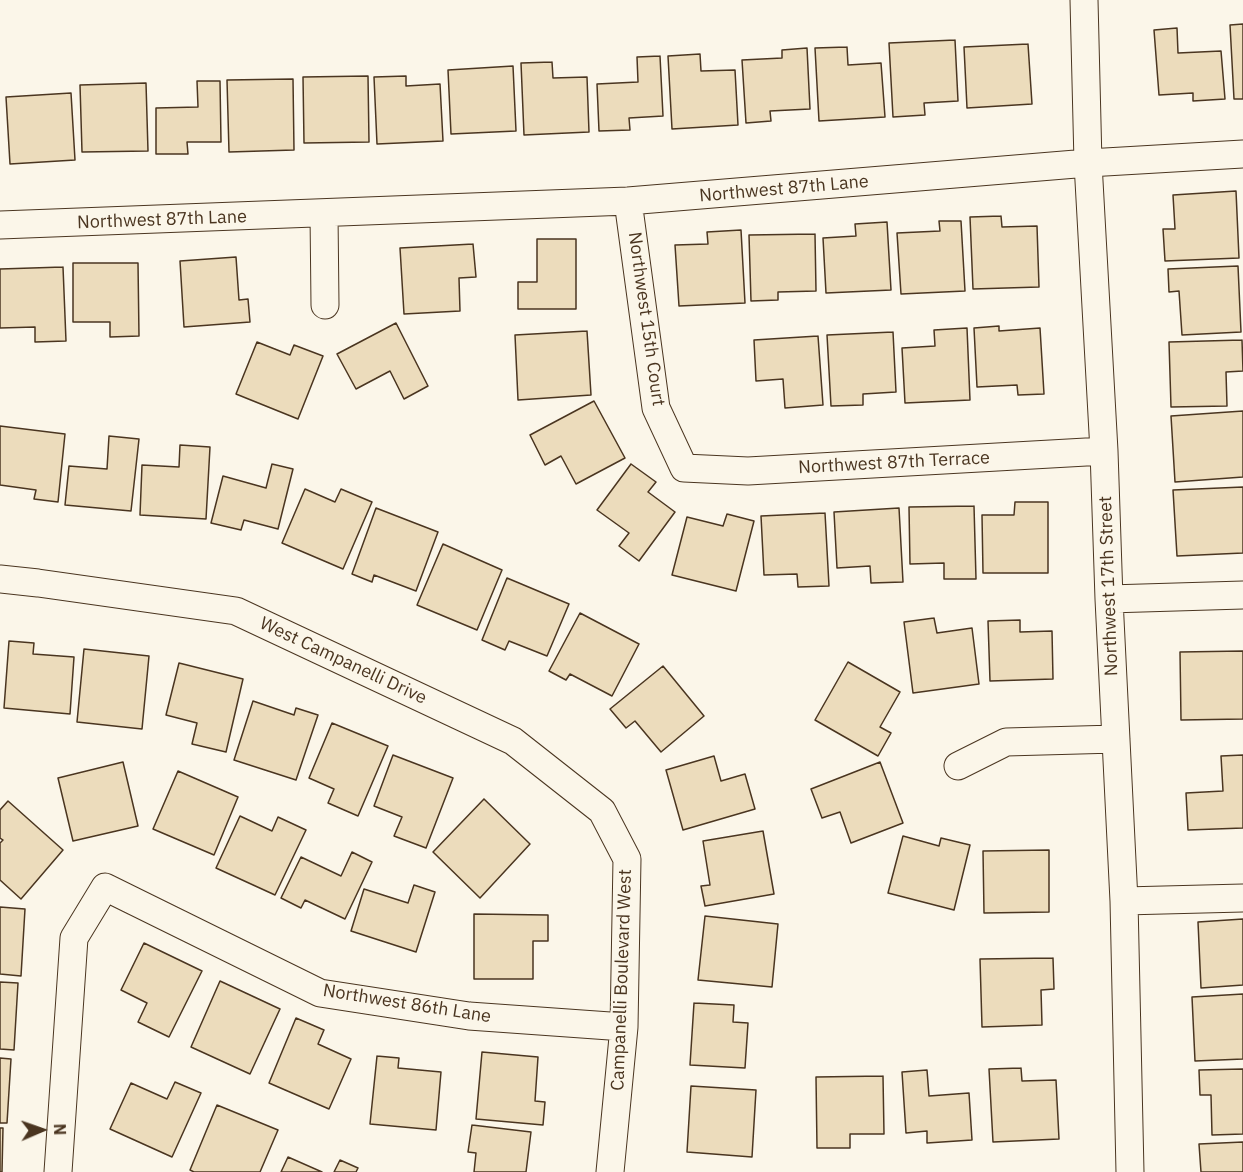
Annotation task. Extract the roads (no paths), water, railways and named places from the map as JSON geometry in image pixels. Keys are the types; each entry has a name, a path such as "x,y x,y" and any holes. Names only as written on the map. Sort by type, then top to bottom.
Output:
{"street":[{"name":"Northwest 17th Street","path":"1084,0 1088,164 1104,451 1108,598 1124,901 1130,1172"},
{"name":"Northwest 87th Lane","path":"0,225 628,201 1088,164 1243,154"},
{"name":"Northwest 15th Court","path":"628,201 657,408 684,468"},
{"path":"324,214 325,305"},
{"name":"Northwest 87th Terrace","path":"684,468 748,471 1104,451"},
{"name":"West Campanelli Drive","path":"0,579 236,611 513,741 602,811 627,860"},
{"path":"1108,598 1243,595"},
{"path":"958,766 1006,742 1116,739"},
{"name":"Campanelli Boulevard West","path":"610,1172 624,1027 627,860"},
{"name":"Northwest 86th Lane","path":"58,1172 74,938 105,887 320,993 469,1016 624,1027"},
{"path":"1124,901 1243,898"}]}
